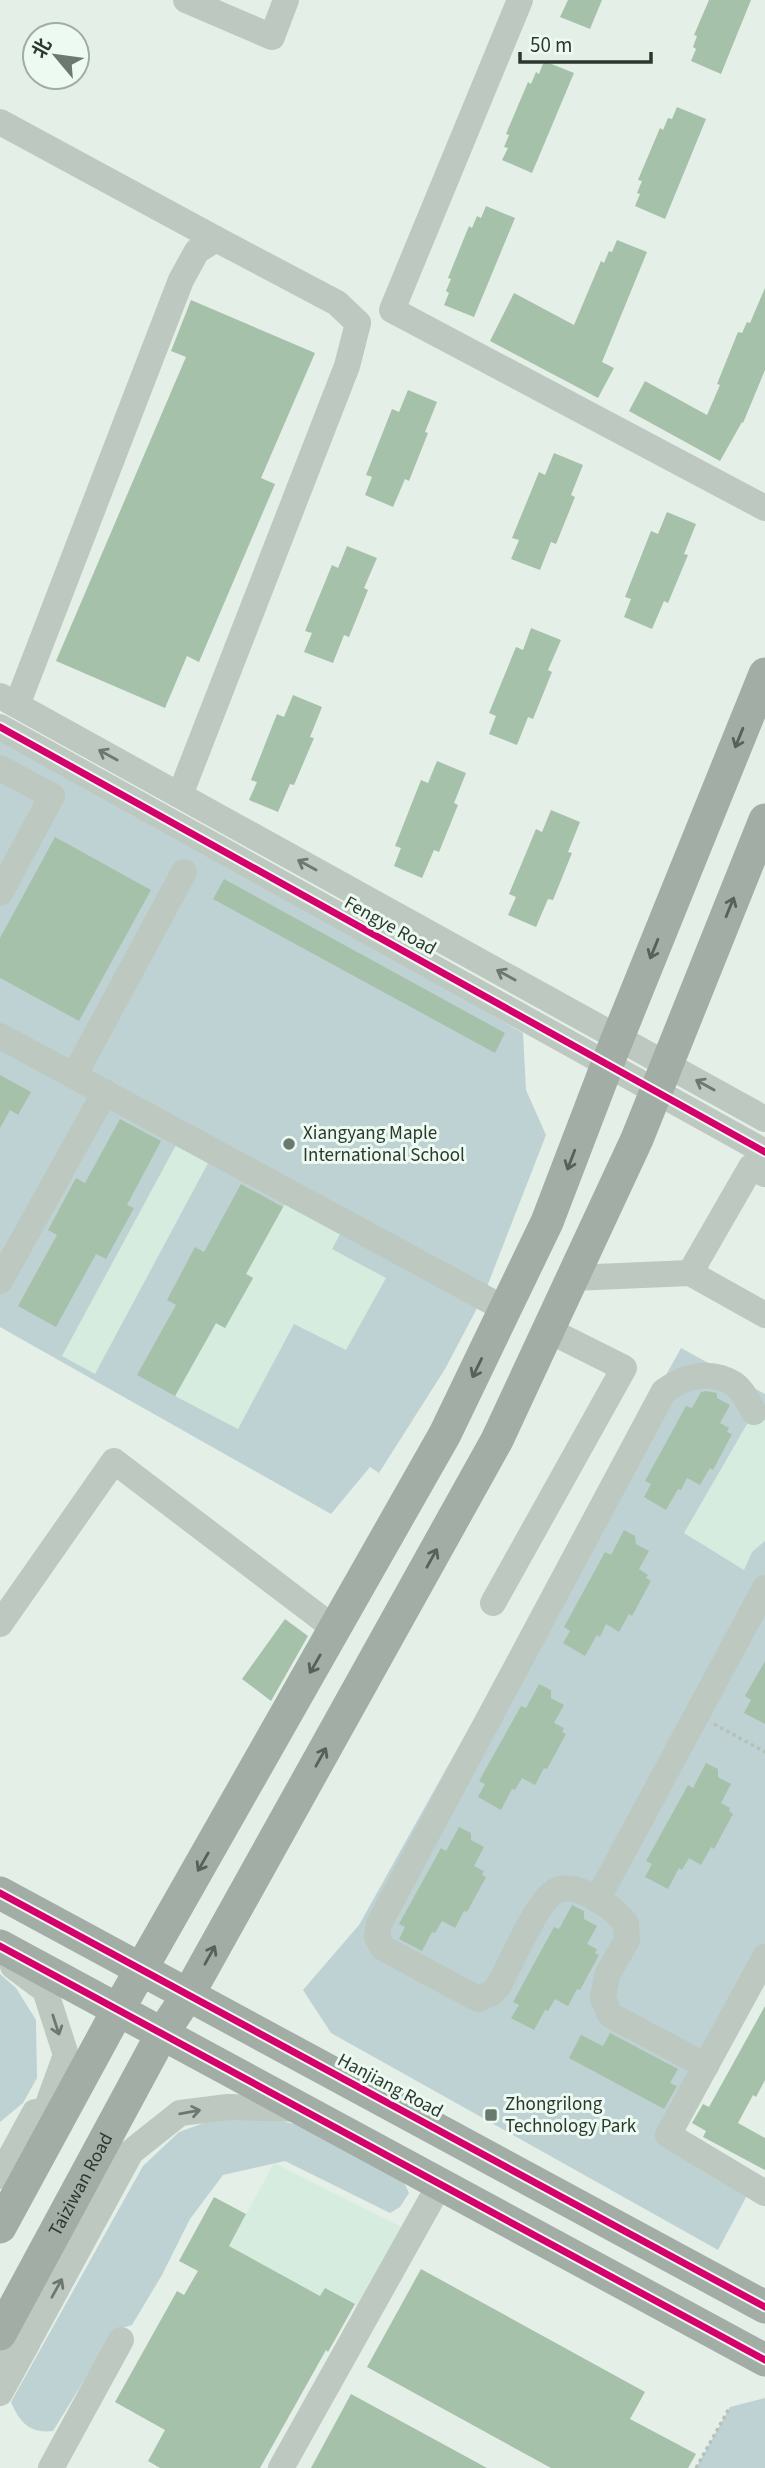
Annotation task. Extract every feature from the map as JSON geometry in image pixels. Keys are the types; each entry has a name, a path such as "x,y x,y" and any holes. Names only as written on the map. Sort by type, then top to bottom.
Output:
{"main road":[{"path":"0,2227 118,2010 446,1434 547,1222 765,674"},
{"name":"Taiziwan Road","path":"15,2335 162,2035 188,1995 497,1440 637,1139 765,820"},
{"name":"Hanjiang Road","path":"0,1893 763,2301"},
{"path":"0,1946 765,2360"}],"street":[{"path":"186,0 272,37 286,0"},
{"path":"520,0 392,310 765,508"},
{"path":"0,122 337,303 358,323 347,366 180,795"},
{"path":"8,700 181,280 197,251 216,239"},
{"name":"Fengye Road","path":"8,700 180,795 613,1051"},
{"name":"Fengye Road","path":"0,727 661,1077 765,1119"},
{"path":"0,768 52,796 0,892"},
{"path":"74,1076 184,872"},
{"path":"0,1036 505,1309"},
{"name":"Fengye Road","path":"661,1077 765,1152"},
{"path":"0,1281 105,1092"},
{"path":"690,1273 751,1167 765,1174"},
{"path":"572,1278 690,1273 765,1315"},
{"path":"493,1603 624,1368 548,1330"},
{"path":"706,2066 610,2015 603,1998 605,1986 607,1975 626,1940 626,1923 613,1908 568,1888 552,1893 541,1907 499,1985 492,1993 478,1999 383,1948 377,1937 379,1924 664,1391 681,1379 707,1375 735,1384 754,1412"},
{"path":"0,1625 114,1461 335,1629"},
{"path":"597,1900 765,1588"},
{"path":"0,1956 46,1990 66,2055 37,2135 0,2215"},
{"path":"765,1958 668,2135 765,2193"},
{"path":"0,2176 66,2055"},
{"path":"0,2358 131,2152 180,2113 228,2107 300,2109"},
{"path":"281,2468 440,2185"},
{"path":"0,2393 15,2335"},
{"path":"51,2468 121,2340"}],"path":[{"path":"697,1714 765,1752"},
{"path":"696,2468 730,2407"}],"shaded area":[{"name":"Xiangyang Maple International School","path":"0,727 523,1033 526,1090 546,1135 483,1297 445,1369 379,1473 370,1467 331,1514 0,1327"},
{"path":"182,1134 214,1152 95,1374 62,1356"},
{"path":"291,1193 346,1223 332,1249 386,1278 346,1350 294,1324 238,1429 175,1396 216,1323 225,1328 253,1278 246,1274"},
{"path":"681,1348 765,1394 765,1958 668,2135 752,2186 718,2250 331,2033 303,1990 359,1925"},
{"path":"754,1412 765,1418 765,1541 752,1552 744,1570 684,1533"},
{"path":"0,1974 16,1988 36,2020 37,2078 23,2103 0,2122"},
{"path":"234,2112 295,2124 403,2180 409,2193 400,2207 390,2213 285,2161 223,2175 190,2219 162,2275 132,2325 115,2330 53,2431 37,2430 26,2425 11,2402 143,2166 179,2132"},
{"path":"274,2163 413,2233 368,2312 325,2288 320,2296 229,2246"},
{"path":"765,2398 765,2468 696,2468 730,2407"}],"building":[{"path":"568,0 602,0 590,29 560,17"},
{"path":"709,0 751,0 721,74 691,61 696,49 693,47 697,36 694,35"},
{"path":"544,61 574,73 532,173 502,160 508,148 504,147 509,135 506,134 528,82 531,84 536,72 539,74"},
{"path":"677,107 706,119 665,219 635,206 642,181 638,180 660,128 663,130 668,118 672,119"},
{"path":"486,206 515,218 474,317 444,305 449,293 446,291 451,279 448,278 469,226 472,228 477,216 481,218"},
{"path":"617,240 647,252 602,362 614,368 598,398 490,341 514,293 574,325 601,261 604,263"},
{"path":"765,288 765,370 743,423 720,461 629,411 645,381 707,415 738,332 742,333 747,322 750,323"},
{"path":"191,300 315,353 261,478 275,484 199,662 187,656 165,708 56,661 186,357 171,351"},
{"path":"408,390 437,402 409,481 405,479 393,507 365,495 372,477 366,475 392,409 399,412"},
{"path":"554,453 583,465 571,495 575,497 556,544 551,542 540,570 511,559 519,540 512,538 539,472 545,475"},
{"path":"667,512 696,524 684,554 688,555 668,603 664,601 652,629 624,617 631,599 625,597 651,531 658,534"},
{"path":"347,546 377,558 364,588 368,590 349,637 344,635 333,663 304,652 312,633 305,631 332,565 338,568"},
{"path":"531,628 561,640 548,670 552,672 533,719 528,717 517,745 489,734 496,716 489,713 516,647 523,650"},
{"path":"293,695 322,707 310,737 314,738 294,785 290,784 278,812 249,800 257,782 251,780 277,714 284,717"},
{"path":"437,761 466,773 454,803 458,805 439,852 434,850 422,878 394,866 401,848 395,846 421,780 428,783"},
{"path":"551,810 580,822 568,852 572,853 553,900 548,899 536,927 508,915 516,897 509,894 536,829 542,832"},
{"path":"55,837 151,890 79,1021 0,978 0,938"},
{"path":"224,879 505,1033 495,1053 213,899"},
{"path":"0,1075 31,1092 18,1115 10,1110 0,1128"},
{"path":"120,1119 161,1141 127,1205 134,1208 106,1259 96,1254 56,1327 18,1306 57,1235 48,1230 76,1178 85,1183"},
{"path":"241,1184 283,1207 246,1274 253,1278 225,1328 216,1323 175,1396 137,1375 176,1305 167,1300 195,1247 204,1252"},
{"path":"701,1392 717,1393 717,1398 730,1405 720,1423 729,1428 727,1432 732,1434 713,1470 710,1468 700,1485 687,1478 666,1510 644,1497 651,1484 645,1481 686,1406 692,1408"},
{"path":"624,1530 635,1536 636,1544 649,1551 639,1569 648,1575 646,1578 651,1581 632,1616 629,1614 619,1632 606,1624 600,1637 597,1635 585,1656 563,1643 570,1631 564,1627 605,1552 611,1555"},
{"path":"285,1619 308,1636 271,1701 242,1679"},
{"path":"765,1661 765,1724 744,1713 751,1700 745,1696"},
{"path":"539,1684 551,1690 551,1698 564,1705 554,1723 564,1728 562,1732 566,1734 535,1785 522,1778 515,1790 512,1789 501,1810 478,1797 485,1784 479,1781 521,1706 526,1708"},
{"path":"706,1763 718,1769 718,1777 731,1784 721,1803 730,1808 729,1811 733,1814 714,1849 711,1847 701,1865 689,1858 682,1870 679,1868 668,1889 645,1877 652,1864 646,1861 688,1785 693,1788"},
{"path":"459,1827 471,1833 471,1840 484,1847 474,1866 484,1871 482,1875 486,1877 455,1928 442,1921 435,1933 432,1932 422,1951 399,1939 405,1927 399,1924 441,1848 446,1851"},
{"path":"572,1905 584,1911 584,1919 597,1926 587,1944 597,1949 595,1953 599,1955 568,2006 555,1999 548,2011 545,2010 534,2030 511,2018 519,2005 513,2002 554,1927 559,1929"},
{"path":"765,2006 765,2080 756,2097 753,2095 738,2123 765,2138 765,2170 703,2137 706,2131 692,2123 703,2104 709,2107"},
{"path":"610,2033 678,2069 670,2083 677,2086 664,2109 569,2058 581,2035 603,2046"},
{"path":"214,2197 246,2214 229,2246 320,2296 325,2288 355,2304 260,2468 160,2468 148,2461 165,2430 115,2402 177,2291 184,2295 198,2271 179,2261"},
{"path":"421,2269 645,2392 630,2419 696,2454 688,2468 551,2468 367,2367"},
{"path":"351,2394 487,2468 311,2468"}],"cycle path":[{"path":"0,727 765,1152"},
{"path":"0,1893 765,2307"},
{"path":"0,1946 765,2360"}],"place":[{"name":"Xiangyang Maple International School","path":"289,1144"},
{"name":"Zhongrilong Technology Park","path":"491,2115"}]}
